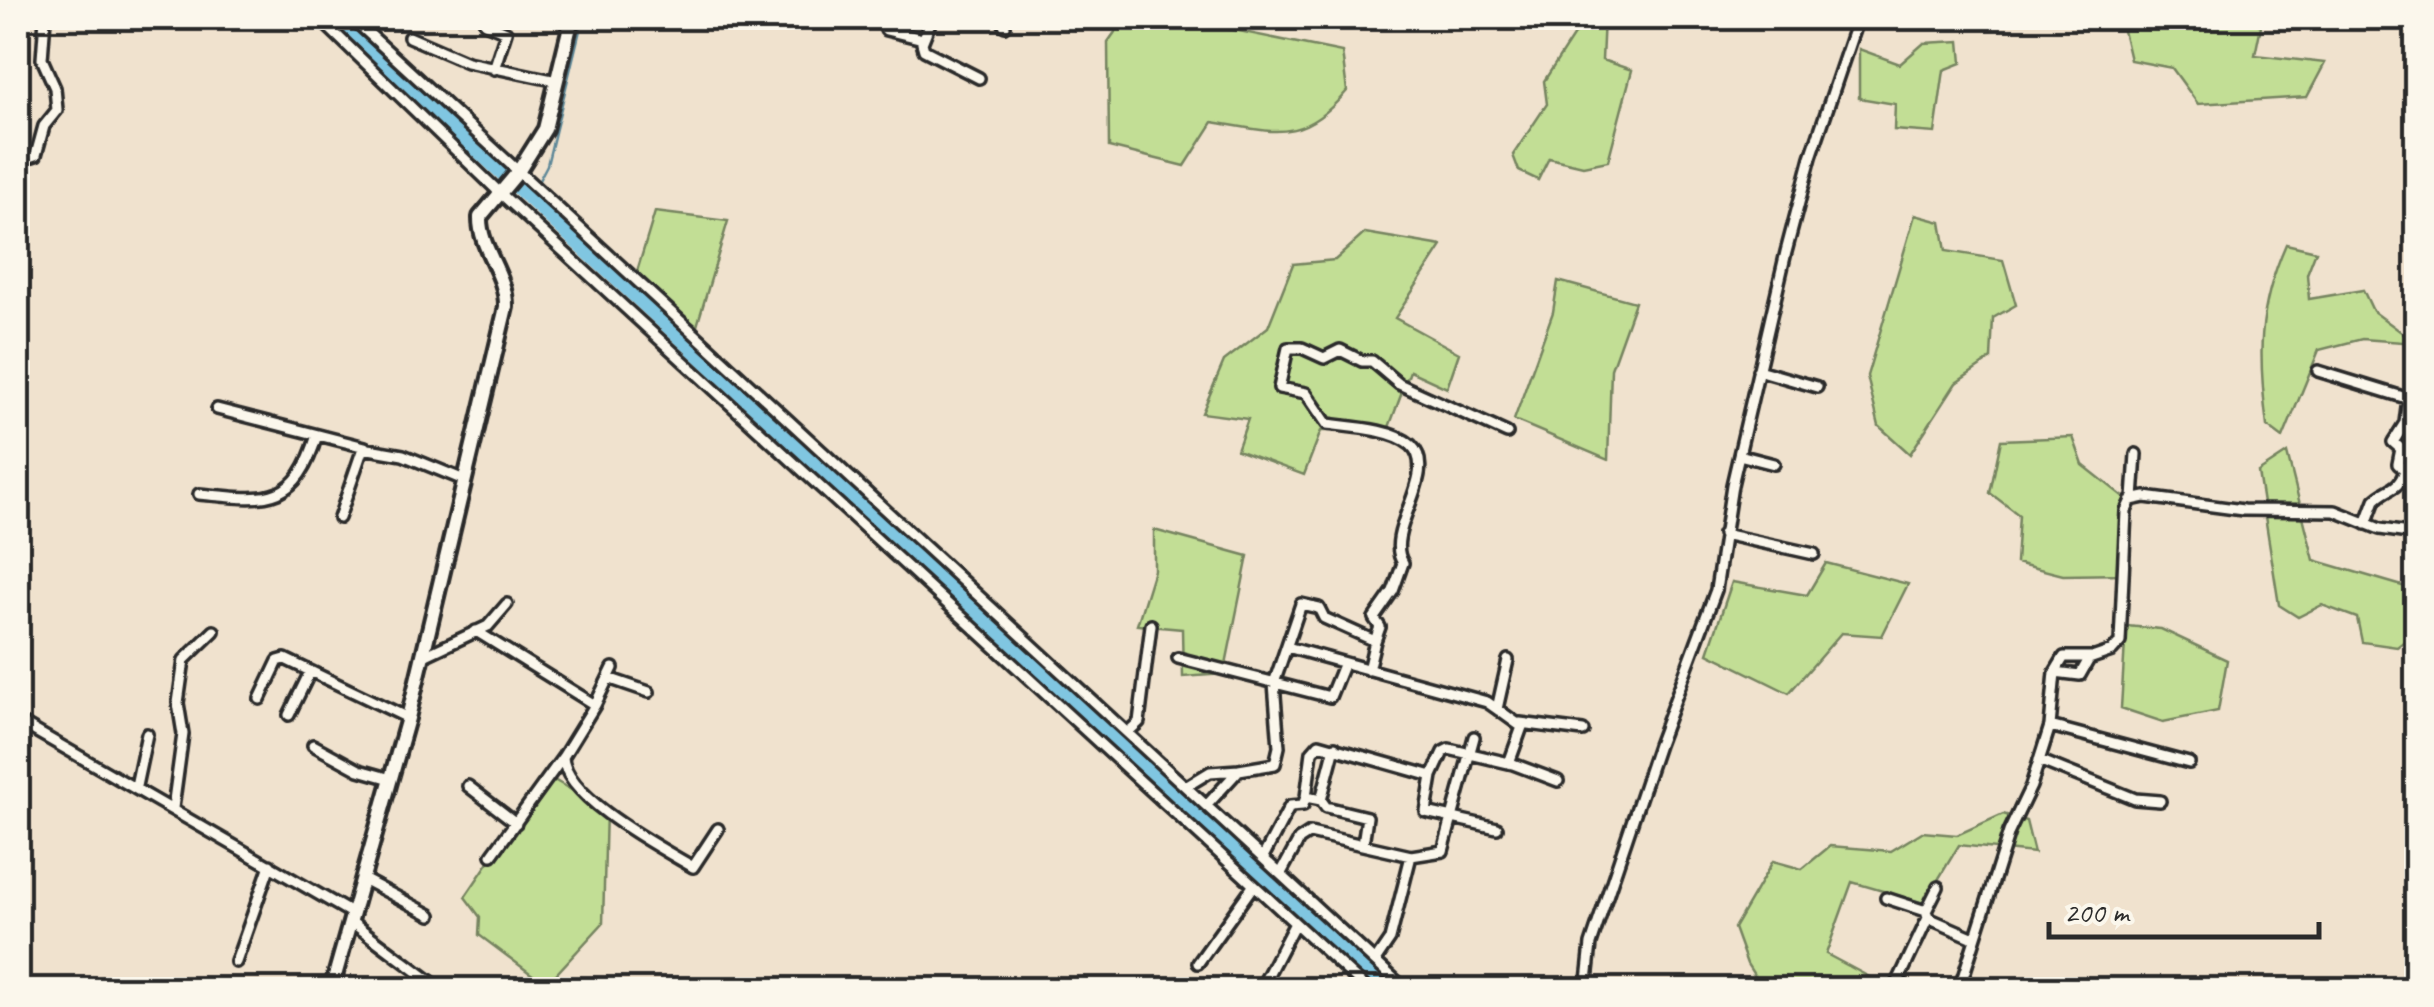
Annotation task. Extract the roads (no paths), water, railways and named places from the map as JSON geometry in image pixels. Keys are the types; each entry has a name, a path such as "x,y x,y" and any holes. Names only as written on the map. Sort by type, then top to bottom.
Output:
{"main road":[{"path":"331,990 408,718 506,307 504,285 479,224 545,129 572,18"}],"street":[{"path":"18,162 36,155 44,126 57,110 55,88 42,59 45,18"},
{"path":"319,18 1294,926 1368,990"},
{"path":"352,18 1406,990"},
{"path":"932,18 922,39 924,50 979,78"},
{"path":"1586,990 1591,944 1658,744 1716,590 1739,455 1810,157 1858,18"},
{"path":"484,23 506,32 494,69"},
{"path":"886,30 922,39"},
{"path":"409,38 494,69 557,81"},
{"path":"1368,670 1380,628 1374,618 1392,591 1402,563 1396,547 1418,476 1417,454 1410,445 1392,436 1324,422 1306,392 1279,388 1288,348 1302,348 1324,358 1340,350 1362,361 1372,361 1399,384 1507,432"},
{"path":"1758,370 1817,387"},
{"path":"2318,370 2412,400 2393,442 2401,449 2398,464 2411,471 2397,488 2375,500 2366,524"},
{"path":"218,409 403,454 464,480"},
{"path":"199,494 258,500 274,497 299,478 317,434"},
{"path":"338,518 366,448"},
{"path":"1959,990 2050,726 2055,672 2064,657 2092,657 2112,651 2120,642 2126,512 2133,499 2136,454"},
{"path":"1739,455 1774,464"},
{"path":"2133,499 2260,512 2335,512 2366,524 2416,534"},
{"path":"1724,534 1814,554"},
{"path":"1187,786 1210,772 1275,764 1279,747 1274,683 1303,602 1323,610 1328,620 1376,641"},
{"path":"422,658 499,617 508,604"},
{"path":"1128,732 1138,722 1152,625"},
{"path":"173,808 182,734 178,703 184,660 214,631"},
{"path":"476,631 595,705"},
{"path":"1287,646 1487,702 1520,722 1583,732"},
{"path":"2055,672 2080,675 2092,657"},
{"path":"1178,658 1330,697 1343,664"},
{"path":"260,699 280,660 408,718"},
{"path":"1497,710 1508,660"},
{"path":"289,715 310,672"},
{"path":"492,855 564,757 611,673 649,692"},
{"path":"18,721 270,864 352,917 442,990"},
{"path":"1509,763 1520,722"},
{"path":"2050,726 2189,764"},
{"path":"136,786 147,734"},
{"path":"1281,873 1304,834 1411,856 1443,851 1474,737"},
{"path":"313,745 360,770 391,779"},
{"path":"1263,857 1290,806 1303,805 1314,746 1335,747 1432,776"},
{"path":"1321,800 1335,747"},
{"path":"1498,828 1424,810 1432,776 1446,748 1509,763 1558,782"},
{"path":"564,757 568,778 584,793 614,818 693,867 718,829"},
{"path":"2039,760 2135,799 2160,801"},
{"path":"1208,805 1239,770"},
{"path":"468,786 516,822"},
{"path":"1306,797 1321,800 1326,807 1367,816 1363,844"},
{"path":"1375,961 1390,939 1411,856"},
{"path":"236,962 270,864"},
{"path":"363,879 431,914"},
{"path":"1198,963 1253,886"},
{"path":"1894,988 1938,886"},
{"path":"1886,898 1974,938"},
{"path":"1260,990 1294,926"}],"waterway":[{"path":"335,18 1386,990"},
{"path":"537,184 547,165 583,18"}]}
